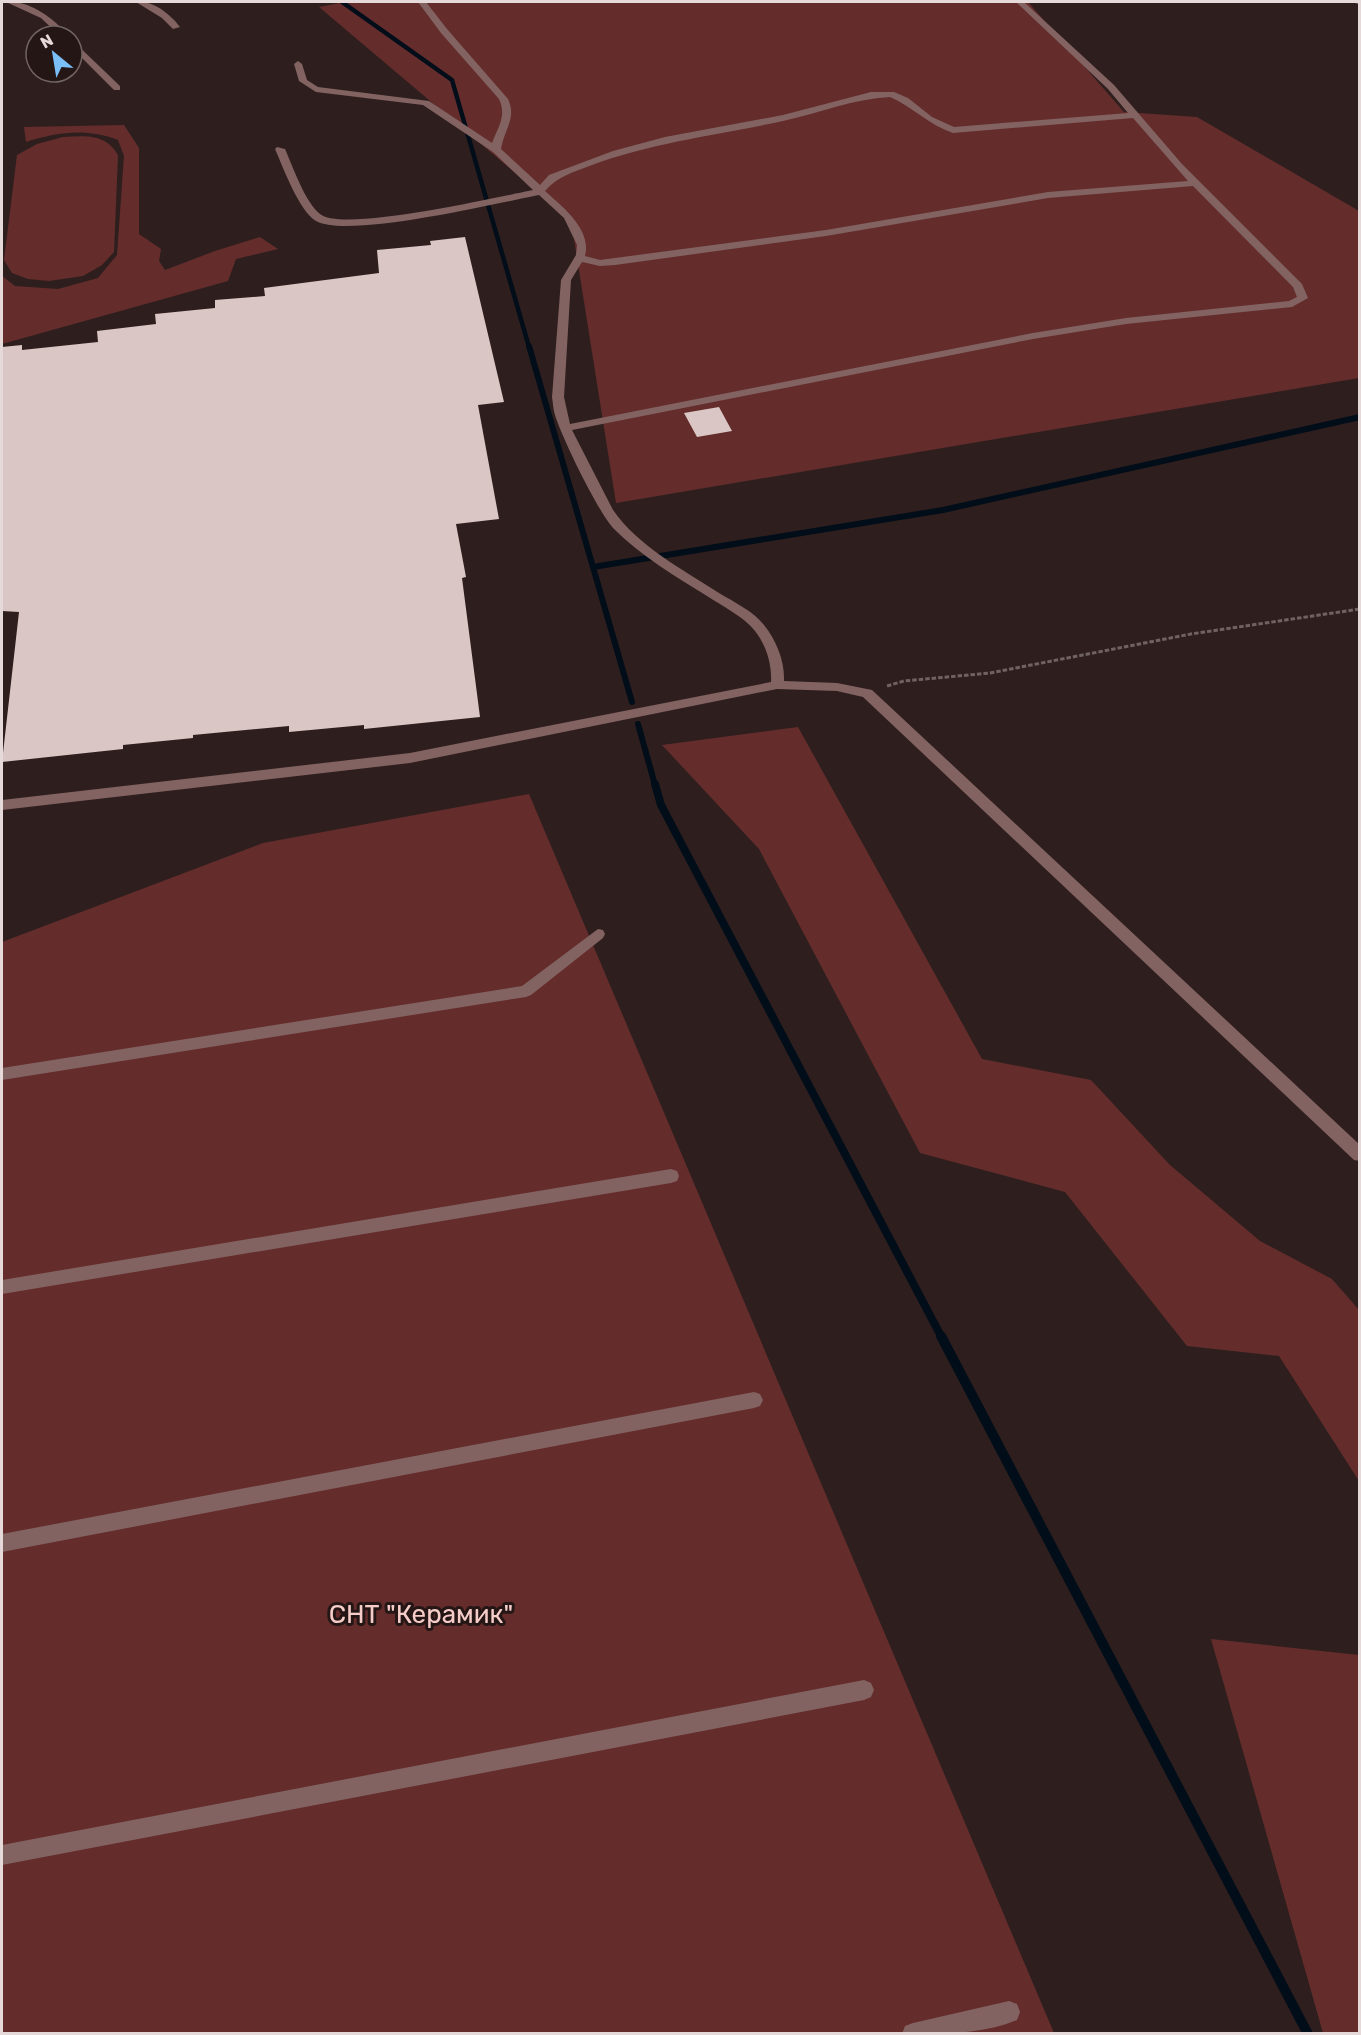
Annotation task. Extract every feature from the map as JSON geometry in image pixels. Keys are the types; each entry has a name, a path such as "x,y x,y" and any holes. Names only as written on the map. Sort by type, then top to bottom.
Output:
{"street":[{"path":"10,2 44,16 52,24"},
{"path":"140,2 165,16 176,27"},
{"path":"422,2 446,35 489,81 507,106 507,118 496,144 496,150"},
{"path":"566,428 1033,336 1126,321 1300,302 1303,292 1298,286 1196,183 1112,87 1020,2"},
{"path":"84,55 117,88"},
{"path":"298,64 303,81 316,88 426,104 477,135 496,150 568,217 582,245 579,258 566,280 558,398 560,414 566,428 607,512 617,525 670,568 741,612 759,627 771,647 778,670 777,685"},
{"path":"280,149 313,214 331,222 374,222 539,192 552,177 616,153 665,140 784,118 871,95 891,94 905,100 929,118 953,130 1136,115"},
{"path":"579,258 600,263 615,262 826,233 1048,195 1196,183"},
{"path":"2,805 410,758 777,685 837,687 867,693 1359,1155"},
{"path":"2,1074 526,991 598,934"},
{"path":"2,1287 671,1176"},
{"path":"2,1543 754,1400"},
{"path":"2,1855 864,1690"},
{"path":"913,2034 1009,2012"}],"path":[{"path":"867,693 904,681 990,673 1191,634 1359,609"}],"green space":[{"path":"345,2 1028,2 1124,112 1197,117 1359,211 1359,378 616,503 571,220 319,7"},
{"path":"124,125 139,148 139,234 161,249 159,261 165,270 260,237 278,249 236,259 228,281 2,344 2,276 15,286 58,289 98,278 117,255 124,156 118,140 95,134 72,133 26,142 24,127"},
{"path":"87,136 101,139 118,155 114,252 102,265 83,276 49,281 28,279 12,273 4,260 17,155 37,144 63,137"},
{"path":"798,727 982,1059 1091,1080 1170,1165 1260,1241 1332,1279 1359,1310 1359,1481 1279,1356 1187,1346 1065,1192 920,1153 759,849 662,745"},
{"name":"СНТ \"Керамик\"","path":"529,794 1054,2033 2,2034 2,942 263,843"},
{"path":"1211,1639 1359,1655 1359,2033 1323,2033"}],"building":[{"path":"465,237 504,402 478,405 499,519 456,524 466,577 462,578 480,717 364,729 364,725 289,732 289,726 193,735 193,738 123,745 123,749 2,762 19,612 2,611 2,347 22,345 22,350 98,342 97,331 156,324 155,314 215,308 215,300 265,296 264,288 379,273 377,250 431,245 430,241"},
{"path":"719,407 732,431 697,437 684,413"}],"waterway":[{"path":"342,2 452,80 529,347"},
{"path":"529,346 632,702"},
{"path":"593,567 943,510 1360,417"},
{"path":"638,724 655,785"},
{"path":"655,784 661,805 942,1338"},
{"path":"941,1336 1308,2034"}]}
